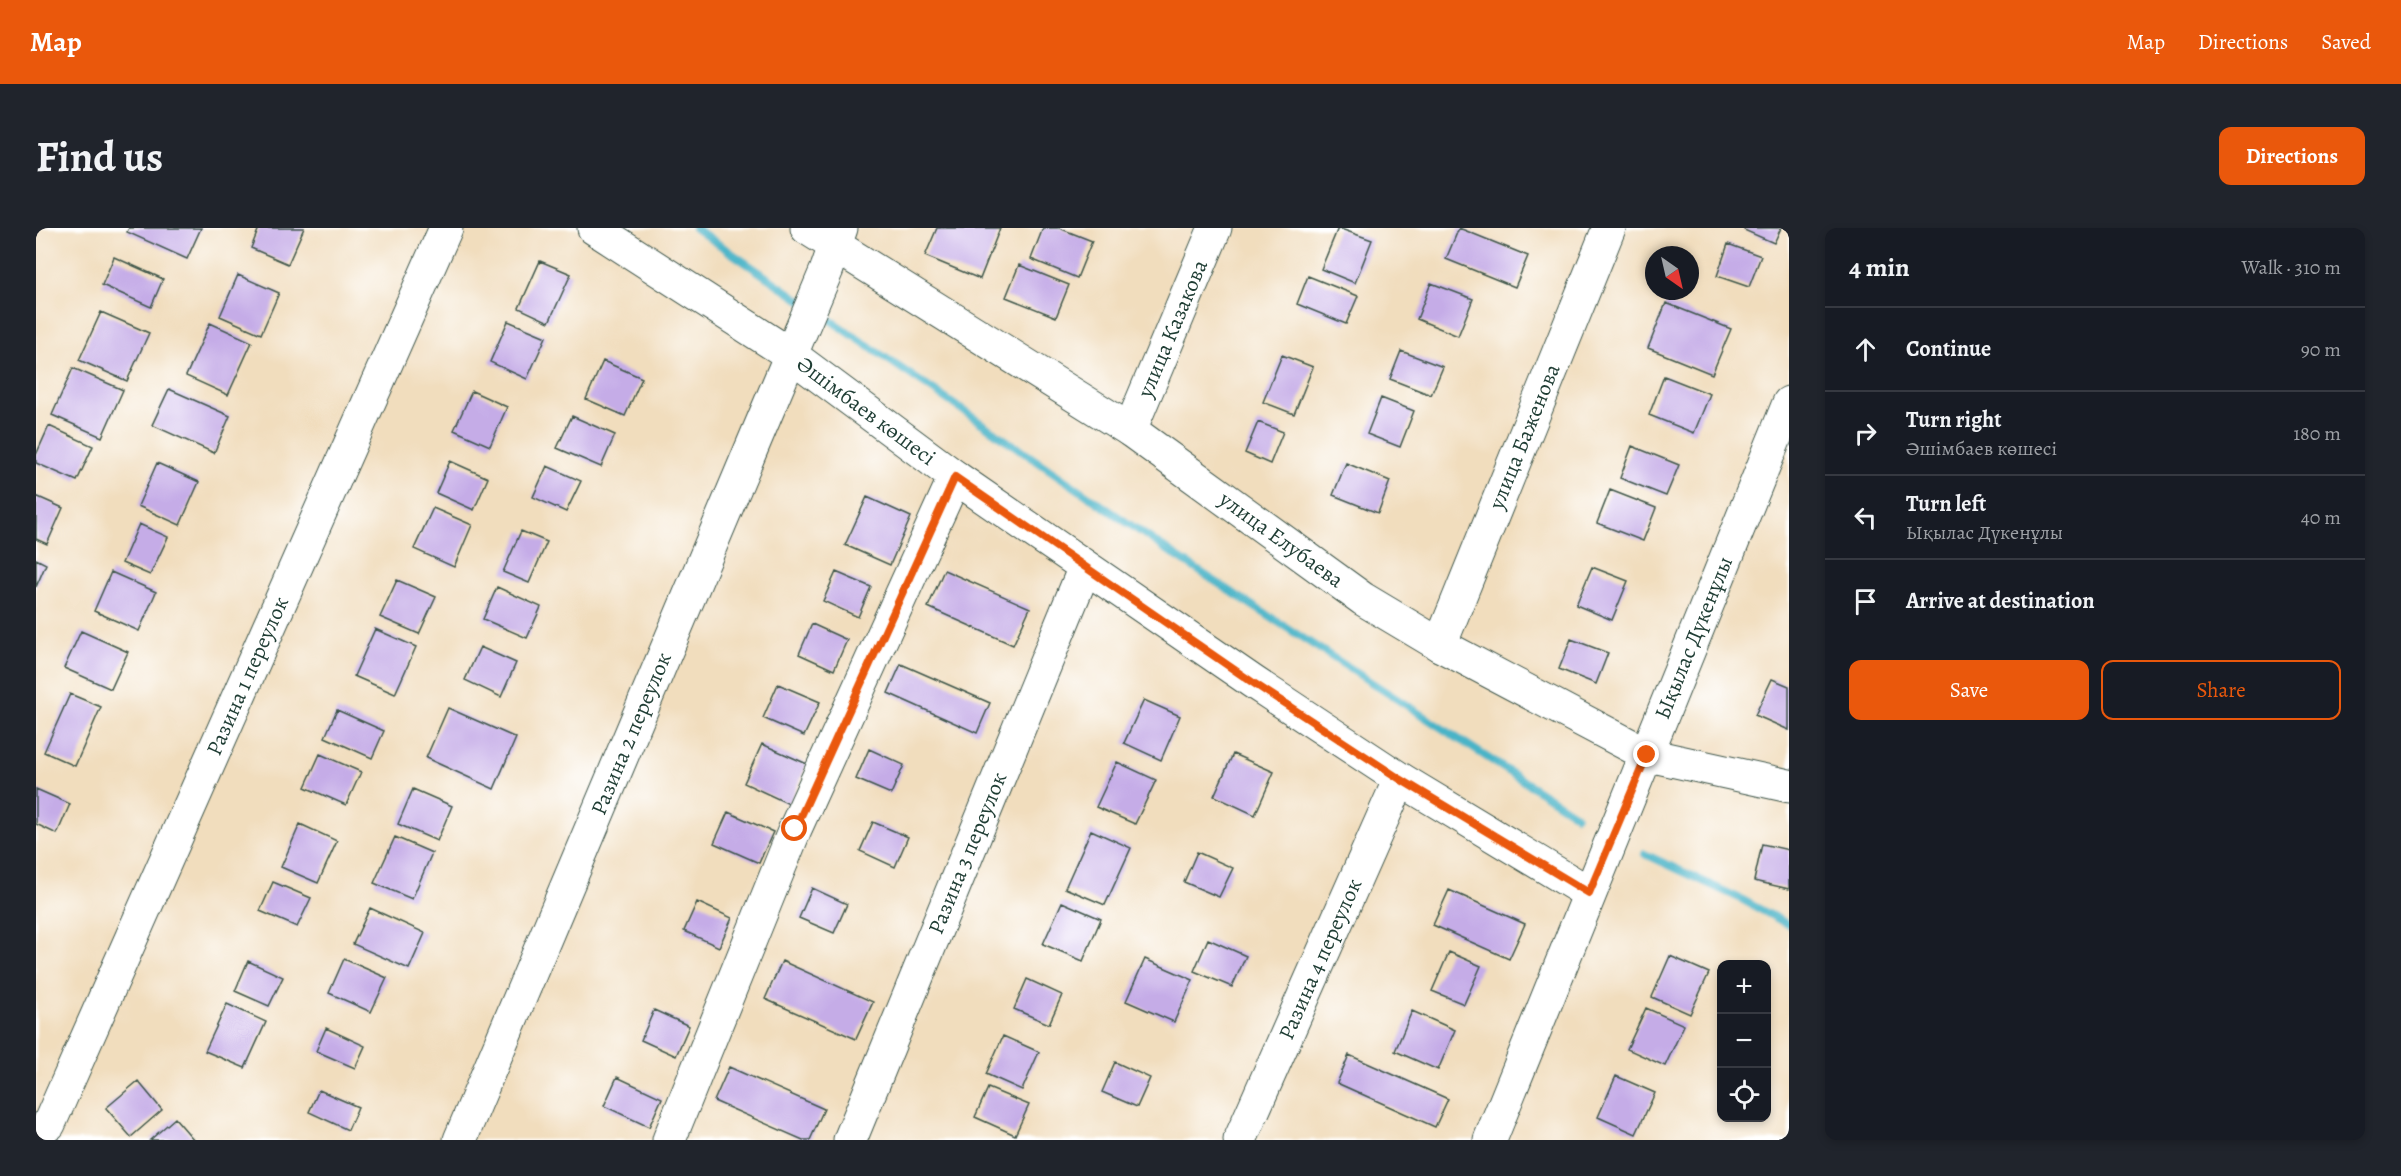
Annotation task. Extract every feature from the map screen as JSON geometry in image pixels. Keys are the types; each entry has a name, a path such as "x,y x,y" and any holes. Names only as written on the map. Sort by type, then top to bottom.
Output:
{"street":[{"name":"Разина 1 переулок","path":"51,1126 446,228"},
{"name":"Әшімбаев көшесі","path":"594,228 796,341 955,477 1252,682 1400,779 1589,893"},
{"name":"улица Елубаева","path":"807,228 834,248 1130,430 1363,599 1440,645 1647,755 1789,786"},
{"name":"улица Казакова","path":"1130,430 1215,228"},
{"name":"улица Баженова","path":"1440,645 1609,228"},
{"name":"Разина 2 переулок","path":"460,1140 834,248"},
{"name":"Ықылас Дүкенұлы","path":"1490,1140 1789,403"},
{"path":"669,1140 795,829 955,477"},
{"name":"Разина 3 переулок","path":"850,1140 1085,567"},
{"name":"Разина 4 переулок","path":"1240,1140 1400,779"}],"building":[{"path":"129,228 201,228 187,259 127,232"},
{"path":"259,228 304,228 288,264 251,248"},
{"path":"937,228 1000,228 980,279 925,256"},
{"path":"1043,228 1059,228 1092,241 1077,278 1031,259"},
{"path":"1338,228 1372,240 1355,283 1321,269"},
{"path":"1459,228 1528,256 1515,287 1446,259"},
{"path":"1745,228 1781,228 1774,243 1744,230"},
{"path":"1728,244 1761,256 1749,287 1717,276"},
{"path":"114,257 163,279 151,307 102,285"},
{"path":"540,261 571,274 549,322 519,308"},
{"path":"1019,265 1069,285 1056,317 1006,297"},
{"path":"238,275 279,293 261,334 220,316"},
{"path":"1308,276 1358,296 1346,324 1297,304"},
{"path":"1431,283 1473,299 1458,336 1417,319"},
{"path":"1666,303 1731,329 1712,374 1648,348"},
{"path":"101,312 149,333 127,381 79,360"},
{"path":"508,321 546,337 527,379 490,362"},
{"path":"210,323 252,342 228,395 186,376"},
{"path":"1401,351 1443,367 1431,395 1390,379"},
{"path":"1282,355 1313,367 1294,414 1263,402"},
{"path":"603,361 642,378 625,416 586,399"},
{"path":"73,368 123,390 102,437 52,415"},
{"path":"1664,376 1710,394 1694,433 1649,415"},
{"path":"169,389 230,416 214,453 152,425"},
{"path":"472,391 507,407 490,446 454,430"},
{"path":"1381,398 1414,411 1400,447 1367,434"},
{"path":"572,416 615,435 601,467 557,448"},
{"path":"1258,422 1283,432 1270,464 1245,453"},
{"path":"49,426 93,446 77,481 36,463 36,455"},
{"path":"1632,446 1679,465 1666,496 1620,478"},
{"path":"450,461 488,478 474,510 436,493"},
{"path":"157,463 199,482 180,525 138,506"},
{"path":"1346,463 1390,481 1378,513 1333,495"},
{"path":"547,466 581,481 566,512 533,497"},
{"path":"1610,490 1656,508 1643,541 1597,523"},
{"path":"36,496 63,508 47,544 36,539"},
{"path":"867,497 911,517 890,565 845,545"},
{"path":"433,508 472,525 454,567 414,549"},
{"path":"139,524 168,537 150,575 122,563"},
{"path":"521,531 547,542 529,583 503,572"},
{"path":"36,559 46,564 36,587"},
{"path":"1592,567 1628,581 1612,620 1576,605"},
{"path":"944,570 1030,608 1013,645 928,607"},
{"path":"111,572 156,592 139,631 94,611"},
{"path":"836,572 871,587 858,617 823,601"},
{"path":"397,580 436,597 419,634 380,617"},
{"path":"497,587 541,607 527,638 483,619"},
{"path":"812,624 847,640 834,670 799,654"},
{"path":"375,629 416,647 395,694 354,676"},
{"path":"81,631 128,652 111,689 64,668"},
{"path":"1571,639 1608,653 1596,684 1559,669"},
{"path":"480,647 516,663 501,697 465,680"},
{"path":"901,664 990,703 977,733 888,693"},
{"path":"1772,679 1789,686 1789,730 1755,715"},
{"path":"778,684 820,702 804,736 763,718"},
{"path":"70,694 101,707 75,766 44,752"},
{"path":"1144,700 1180,716 1161,760 1124,743"},
{"path":"448,708 516,738 494,789 426,758"},
{"path":"337,710 384,731 372,758 325,737"},
{"path":"762,744 807,764 789,804 744,783"},
{"path":"869,749 904,765 891,794 856,779"},
{"path":"320,754 361,772 346,805 305,787"},
{"path":"1233,754 1274,772 1255,815 1214,796"},
{"path":"1117,762 1156,780 1135,824 1096,807"},
{"path":"36,789 70,804 57,834 36,824"},
{"path":"413,789 452,806 437,841 398,824"},
{"path":"728,812 773,832 759,863 714,843"},
{"path":"873,822 908,837 895,867 860,851"},
{"path":"300,824 337,841 318,883 281,867"},
{"path":"1091,830 1131,848 1105,905 1065,888"},
{"path":"395,837 432,853 412,899 374,883"},
{"path":"1762,844 1789,850 1789,889 1754,881"},
{"path":"1197,852 1233,868 1219,897 1184,882"},
{"path":"273,882 311,898 297,927 260,911"},
{"path":"812,888 847,904 834,933 799,918"},
{"path":"1449,890 1525,924 1509,959 1433,925"},
{"path":"697,902 732,918 719,947 684,931"},
{"path":"1062,902 1101,919 1083,961 1043,944"},
{"path":"370,908 425,933 409,969 353,944"},
{"path":"1208,939 1246,956 1232,987 1194,971"},
{"path":"1449,952 1481,966 1464,1004 1432,991"},
{"path":"1670,956 1709,973 1690,1014 1652,997"},
{"path":"344,959 387,978 371,1012 329,993"},
{"path":"1145,959 1193,980 1174,1022 1126,1001"},
{"path":"248,961 283,977 269,1006 235,991"},
{"path":"782,961 873,1002 856,1039 765,999"},
{"path":"1027,979 1062,995 1049,1024 1014,1009"},
{"path":"227,1004 266,1022 245,1068 205,1051"},
{"path":"1646,1008 1684,1025 1665,1066 1627,1049"},
{"path":"654,1010 689,1026 676,1056 641,1040"},
{"path":"1412,1011 1455,1030 1438,1070 1395,1051"},
{"path":"326,1028 365,1046 355,1068 316,1051"},
{"path":"1003,1036 1039,1052 1022,1090 986,1074"},
{"path":"1349,1055 1448,1099 1435,1127 1337,1083"},
{"path":"1115,1062 1150,1078 1137,1107 1102,1092"},
{"path":"729,1067 824,1109 810,1140 803,1140 714,1101"},
{"path":"1616,1076 1655,1093 1636,1134 1598,1117"},
{"path":"617,1077 662,1098 649,1127 604,1106"},
{"path":"138,1081 162,1110 131,1137 106,1108"},
{"path":"988,1088 1029,1105 1015,1135 975,1117"},
{"path":"319,1090 358,1107 348,1130 309,1112"},
{"path":"175,1118 194,1140 150,1140"}],"waterway":[{"path":"695,228 806,304"},
{"path":"817,311 1176,556 1576,815"},
{"path":"1645,854 1741,899 1789,925"}],"route":[{"path":"795,829 955,477 1252,682 1400,779 1589,893 1647,755"}]}
